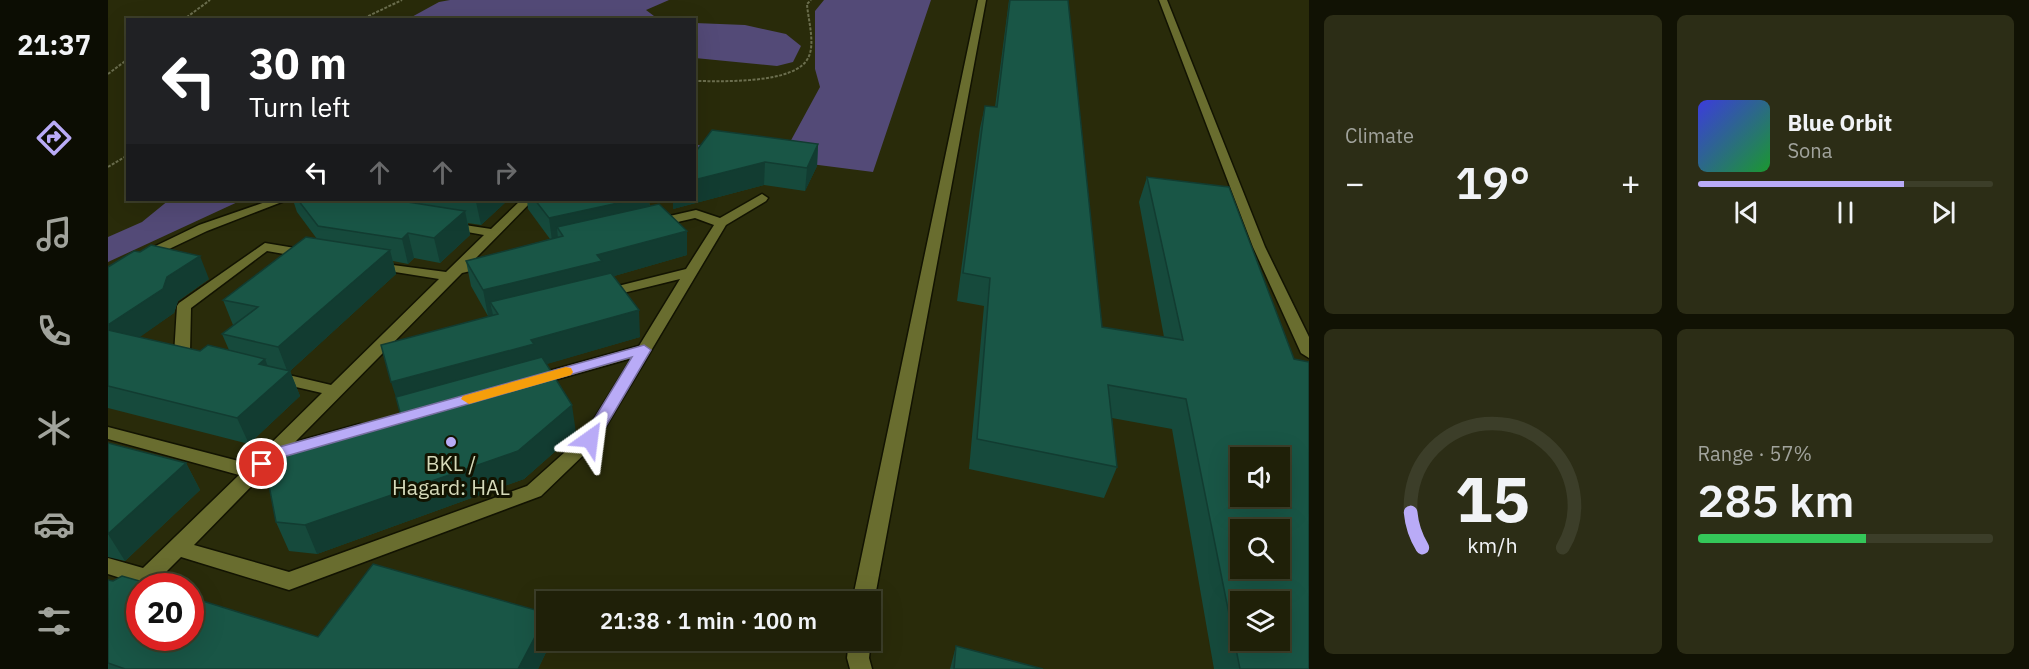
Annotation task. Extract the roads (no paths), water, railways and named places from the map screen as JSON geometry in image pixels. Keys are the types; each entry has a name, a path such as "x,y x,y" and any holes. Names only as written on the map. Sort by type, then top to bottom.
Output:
{"lane":[{"path":"865,591 982,0"},
{"path":"1163,0 1258,247 1309,353"},
{"path":"178,548 289,580 534,490 590,439 722,223 762,198"},
{"path":"108,274 203,228 278,201"},
{"path":"152,573 525,202"},
{"path":"639,227 696,214 722,223"},
{"path":"436,223 494,233"},
{"path":"204,360 182,355 184,306 265,247 322,256"},
{"path":"357,262 452,274 502,260"},
{"path":"589,298 691,272"},
{"path":"373,352 407,344"},
{"path":"520,385 644,350"},
{"path":"258,373 335,391"},
{"path":"270,455 372,426"},
{"path":"108,433 254,472"},
{"path":"108,566 131,573"},
{"path":"859,651 861,669"}],"place":[{"name":"BKL / Hagard: HAL","path":"451,442"}]}
